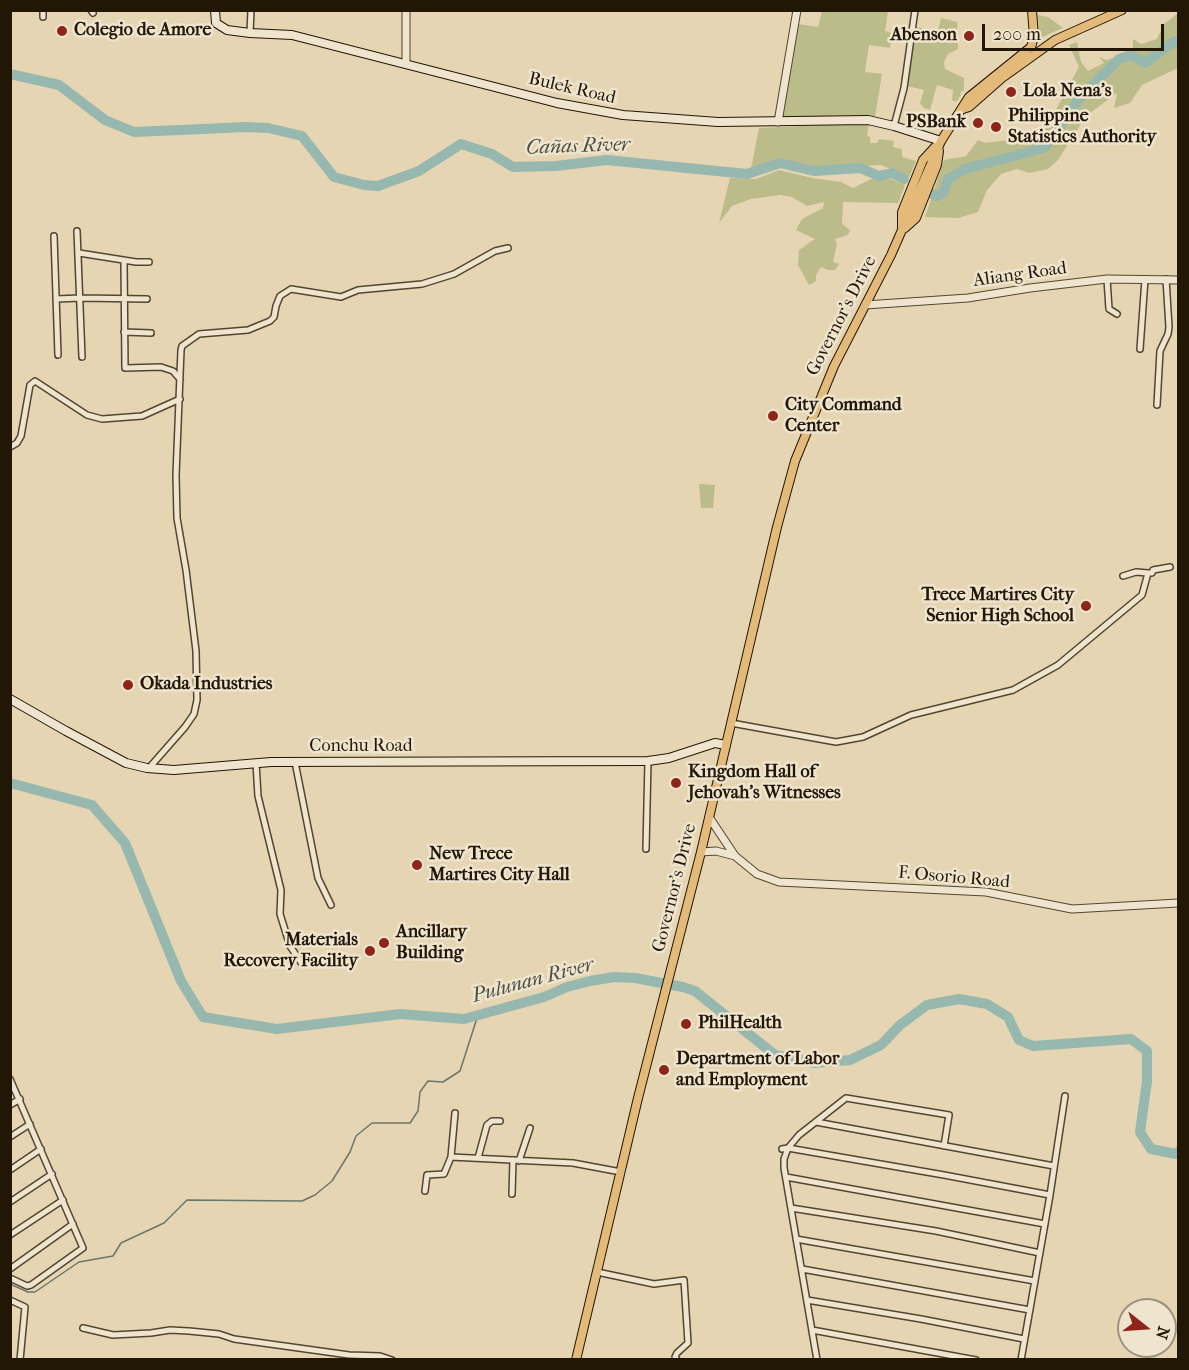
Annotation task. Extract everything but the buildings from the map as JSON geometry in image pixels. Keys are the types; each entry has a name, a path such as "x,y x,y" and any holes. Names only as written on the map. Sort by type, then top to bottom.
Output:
{"main road":[{"name":"Bulek Road","path":"215,10 216,23 221,27 250,33 292,35 557,103 623,115 680,120 778,122 863,120 894,126 941,141"},
{"path":"1032,10 1034,31 1041,40 1055,40"},
{"name":"Governor's Drive","path":"963,109 969,107 1002,78 1055,40 1122,10"},
{"name":"Governor's Drive","path":"576,1359 701,852 790,477 841,350 902,230 941,141 963,109 964,102 1030,49 1034,43 1034,31"},
{"name":"Conchu Road","path":"10,699 126,763 174,770 295,762 648,761 669,759 715,743 726,745"}],"street":[{"path":"250,10 250,33"},
{"path":"406,10 406,63"},
{"path":"778,122 797,10"},
{"path":"894,126 904,87 915,10"},
{"path":"77,231 82,357"},
{"path":"54,236 58,355"},
{"path":"148,768 194,714 197,700 196,651 177,518 182,346 199,334 248,330 270,321 274,317 280,296 291,289 341,297 358,290 422,284 454,274 483,257 508,248"},
{"path":"79,254 124,261 149,262"},
{"path":"124,261 125,369 161,367 173,371 180,379"},
{"path":"1107,279 1109,309 1118,314"},
{"name":"Aliang Road","path":"865,304 968,298 1107,279 1179,280"},
{"path":"1140,349 1145,279"},
{"path":"1157,405 1160,351 1168,334 1166,279"},
{"path":"56,299 147,299"},
{"path":"124,332 151,333"},
{"path":"10,447 17,443 21,436 28,392 30,385 35,381 87,415 102,419 142,416 180,399"},
{"path":"1122,576 1136,572 1152,573 1153,570 1170,567"},
{"path":"731,723 825,741 849,740 862,737 911,715 1013,690 1058,665 1142,595 1148,573"},
{"path":"646,849 648,761"},
{"path":"295,762 318,878 331,905"},
{"path":"256,763 258,796 281,890 280,914 290,946 302,964"},
{"name":"F. Osorio Road","path":"709,817 735,856 757,874 786,882 986,892 1072,909 1179,903"},
{"name":"F. Osorio Road","path":"701,852 716,851 735,856"},
{"path":"10,1079 83,1248 30,1285 27,1286 10,1278"},
{"path":"1021,1359 1065,1096"},
{"path":"817,1359 783,1163 785,1149 846,1098 949,1115 944,1146"},
{"path":"10,1105 20,1099"},
{"path":"425,1191 427,1175 444,1174 451,1157 456,1113"},
{"path":"478,1158 487,1125 492,1121 500,1121"},
{"path":"816,1122 1054,1166"},
{"path":"10,1137 30,1124"},
{"path":"512,1194 516,1160 530,1128"},
{"path":"10,1170 41,1149"},
{"path":"785,1149 1050,1195"},
{"path":"451,1157 573,1163 621,1172"},
{"path":"10,1202 52,1174"},
{"path":"786,1177 1045,1224"},
{"path":"10,1235 63,1200"},
{"path":"791,1208 936,1231 1040,1253"},
{"path":"10,1269 73,1224"},
{"path":"796,1239 1035,1281"},
{"path":"802,1269 1030,1310"},
{"path":"597,1272 654,1284 684,1280 688,1343 676,1353 677,1359"},
{"path":"10,1300 25,1307 20,1359"},
{"path":"807,1300 1024,1339"},
{"path":"83,1328 113,1335 171,1330 219,1334 234,1339 392,1359"},
{"path":"812,1330 976,1359"}],"green space":[{"path":"822,11 888,11 885,31 892,33 890,48 869,45 865,72 882,74 875,117 865,115 783,117 798,24 818,27"},
{"path":"1178,13 1178,68 1142,85 1130,103 1114,108 1117,93 1086,116 1058,160 1048,169 1029,173 1017,169 1001,174 987,190 978,212 958,218 925,217 944,160 966,156 978,140 985,143 1031,137 1044,132 1079,67 1069,45 1077,42 1081,62 1088,71 1104,63 1099,57 1107,60 1130,52 1133,49 1133,39 1141,44 1157,39 1164,24"},
{"path":"1038,15 1048,17 1063,28 1042,37 1039,33"},
{"path":"941,18 957,22 958,49 948,54 944,62 945,69 964,78 964,90 956,102 952,100 953,90 937,85 930,110 924,108 920,103 924,90 907,86 916,27 938,31"},
{"path":"869,124 867,136 870,137 870,143 877,143 879,139 894,141 893,147 902,149 902,157 916,161 909,177 881,165 814,169 785,160 774,160 751,169 759,128"},
{"path":"779,170 841,182 853,188 871,179 891,179 905,185 898,203 843,202 842,224 850,230 848,235 835,239 837,244 833,262 839,264 835,270 821,267 816,275 816,281 809,285 798,265 799,250 815,239 796,230 802,219 823,208 824,202 807,206 792,197 780,195 751,199 732,206 719,223 730,178 756,179"},
{"path":"699,484 715,485 713,508 701,508"}],"waterway":[{"name":"Cañas River","path":"932,194 937,196 943,193 948,179 965,169 1044,148 1079,99 1119,59 1131,55 1145,63 1173,42 1178,41"},
{"name":"Cañas River","path":"10,74 59,85 105,120 134,132 247,127 268,128 302,136 334,177 364,185 378,186 419,171 461,144 492,154 513,167 556,166 607,160 747,174 780,163 814,171 860,168 879,176 892,173 904,179"},
{"name":"Pulunan River","path":"10,783 92,805 125,843 181,981 203,1017 277,1029 400,1014 464,1019 544,997 567,987 590,981 614,977 635,978 695,991 775,1055 815,1063 850,1060 881,1045 900,1025 927,1005 959,999 987,1004 1008,1017 1019,1040 1033,1046 1131,1039 1147,1051 1147,1081 1140,1132 1151,1149 1176,1154 1178,1152"},
{"path":"10,1284 28,1292 35,1292 79,1262 113,1256 121,1243 164,1223 187,1200 302,1201 315,1195 332,1181 350,1152 356,1136 372,1123 410,1123 418,1111 420,1092 428,1081 443,1082 460,1071 478,1015"}],"place":[{"name":"Colegio de Amore","path":"62,31"},
{"name":"Abenson","path":"969,36"},
{"name":"Lola Nena's","path":"1011,92"},
{"name":"PSBank","path":"978,123"},
{"name":"Philippine Statistics Authority","path":"996,127"},
{"name":"City Command Center","path":"773,416"},
{"name":"Trece Martires City Senior High School","path":"1086,606"},
{"name":"Okada Industries","path":"128,685"},
{"name":"Kingdom Hall of Jehovah's Witnesses","path":"676,783"},
{"name":"New Trece Martires City Hall","path":"417,865"},
{"name":"Ancillary Building","path":"384,943"},
{"name":"Materials Recovery Facility","path":"370,951"},
{"name":"PhilHealth","path":"686,1024"},
{"name":"Department of Labor and Employment","path":"664,1070"}]}
